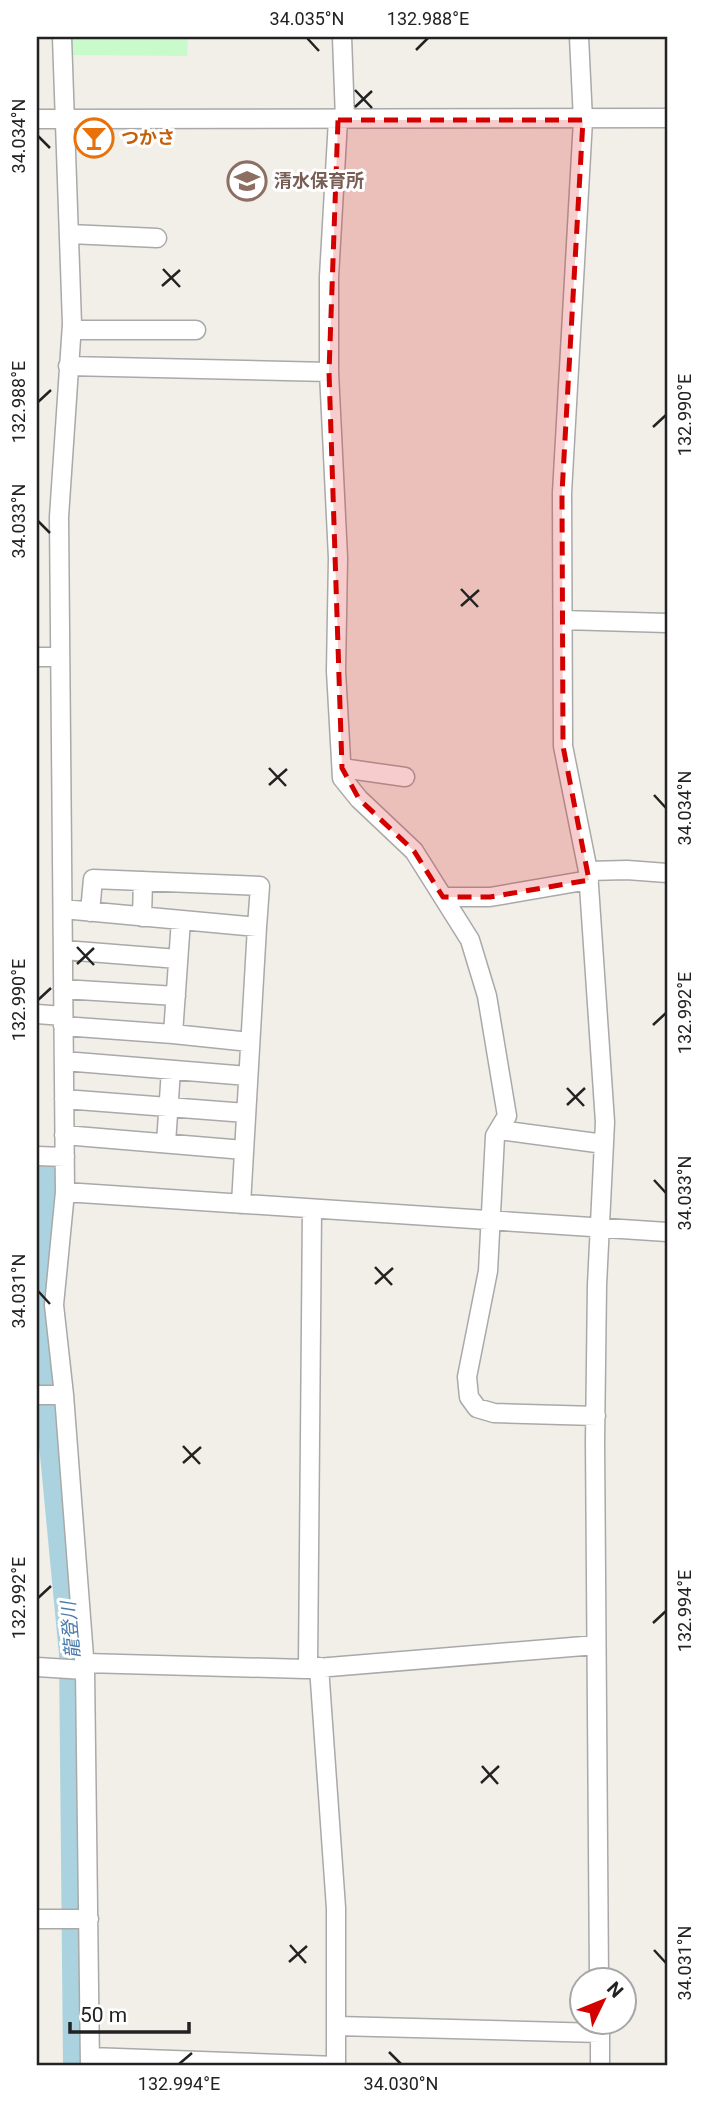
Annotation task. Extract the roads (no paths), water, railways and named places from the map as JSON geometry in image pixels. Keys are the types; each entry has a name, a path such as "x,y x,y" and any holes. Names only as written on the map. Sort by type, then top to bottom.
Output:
{"street":[{"path":"62,37 72,330 59,517 65,1192 54,1305 64,1395 85,1666 90,2062 336,2066 336,1908 314,1668 312,1209"},
{"path":"342,37 342,120 329,277 329,372 338,558 336,671 342,778 359,799 414,851 470,940 487,996 507,1116 495,1136 488,1271 467,1377 469,1397 477,1408 494,1413 596,1416"},
{"path":"579,37 583,120 562,492 563,746 589,876 605,1122 599,1227 596,1416 599,1966"},
{"path":"37,119 667,118"},
{"path":"70,234 158,239"},
{"path":"72,330 196,330"},
{"path":"68,366 329,372"},
{"path":"563,620 667,623"},
{"path":"37,657 59,656"},
{"path":"342,768 405,776"},
{"path":"443,897 490,897 627,870 667,873"},
{"path":"90,912 93,879 260,886 242,1204"},
{"path":"142,917 143,881"},
{"path":"63,909 257,927"},
{"path":"173,1034 181,920"},
{"path":"64,950 178,960"},
{"path":"64,989 176,996"},
{"path":"37,1014 63,1021 250,1042"},
{"path":"64,1062 248,1076"},
{"path":"166,1143 171,1070"},
{"path":"64,1100 247,1113"},
{"path":"499,1130 604,1144"},
{"path":"64,1135 244,1150"},
{"path":"37,1156 65,1157"},
{"path":"65,1192 667,1232"},
{"path":"37,1395 64,1395"},
{"path":"37,1667 314,1668 596,1644"},
{"path":"37,1919 89,1919"},
{"path":"337,2026 568,2028"},
{"path":"600,2036 600,2066"}],"waterway":[{"name":"龍登川","path":"37,1168 51,1168 40,1308 73,1654 77,2066"}],"place":[{"name":"つかさ","path":"94,138"},
{"name":"清水保育所","path":"247,181"}]}
